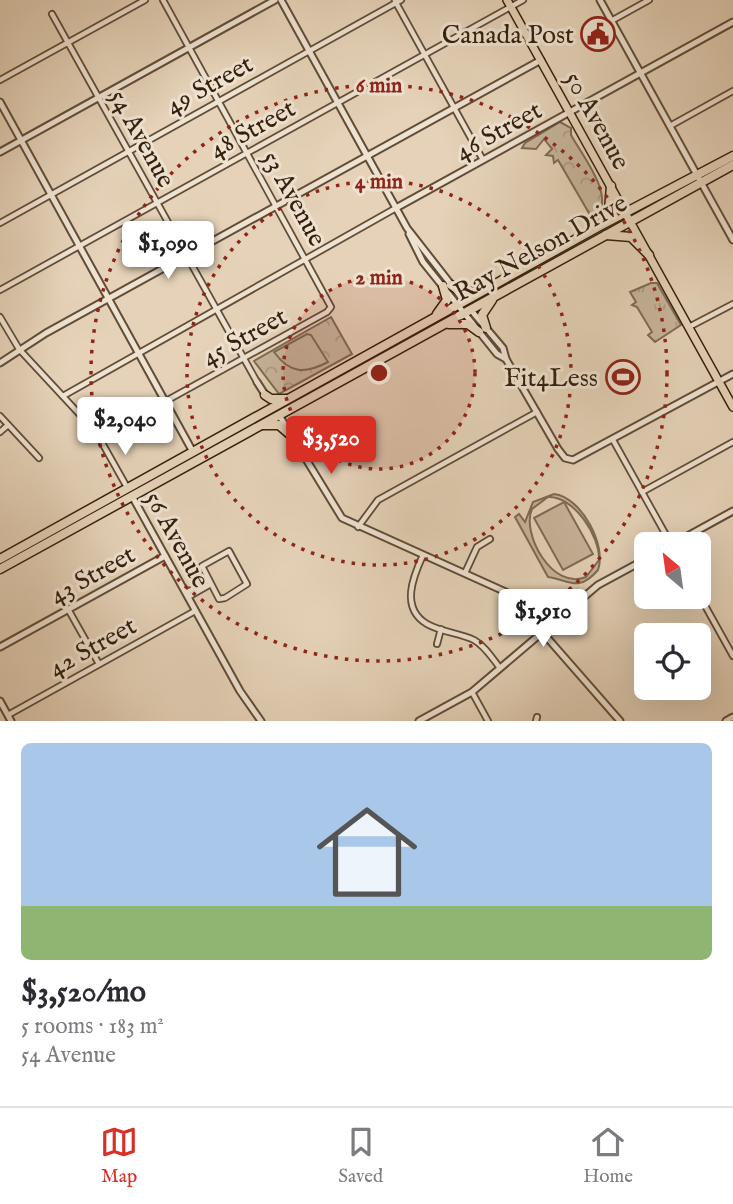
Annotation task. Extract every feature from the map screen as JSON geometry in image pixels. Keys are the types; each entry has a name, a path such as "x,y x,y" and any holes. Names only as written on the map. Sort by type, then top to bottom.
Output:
{"highway":[{"name":"Ray Nelson Drive","path":"699,179 733,156"},
{"name":"Ray Nelson Drive","path":"0,569 276,411 412,342 489,290 699,179 733,165"},
{"path":"611,186 609,210 601,231 629,236 649,255"},
{"name":"Ray Nelson Drive","path":"196,456 260,425 289,399 427,323 502,292 601,231"},
{"path":"427,323 446,304 447,286 467,293 489,290"},
{"path":"436,328 464,323 483,330 483,313 502,292"},
{"path":"405,351 412,342"},
{"path":"265,394 271,399 289,399"},
{"path":"260,425 279,425 293,437"},
{"name":"Ray Nelson Drive","path":"0,559 130,493"}],"main road":[{"name":"50 Avenue","path":"509,3 733,407"}],"street":[{"path":"0,80 145,0"},
{"name":"53 Avenue","path":"163,0 331,306"},
{"path":"0,152 275,0"},
{"path":"281,0 407,228 447,286 483,330 503,348 506,359 565,458 582,457 733,374"},
{"name":"48 Street","path":"0,290 425,54 509,3 523,0"},
{"path":"600,0 699,179 731,231 733,240"},
{"path":"611,20 649,0"},
{"path":"397,1 483,160"},
{"name":"49 Street","path":"0,223 397,1"},
{"name":"54 Avenue","path":"52,14 243,358 334,508 358,527 512,596 620,721"},
{"name":"46 Street","path":"63,396 215,308 733,22"},
{"path":"0,363 19,349 108,299 541,60"},
{"path":"670,126 733,91"},
{"path":"0,103 196,456"},
{"path":"690,327 733,304"},
{"name":"45 Street","path":"99,438 327,312 331,306"},
{"name":"56 Avenue","path":"0,317 19,349 99,438 240,691 261,721"},
{"path":"358,527 378,500 537,412"},
{"path":"0,416 39,458"},
{"path":"0,432 8,425"},
{"path":"613,440 665,532"},
{"path":"642,492 733,442"},
{"path":"694,532 733,511"},
{"path":"465,573 477,547 490,539"},
{"path":"229,551 248,581 245,588 222,599 216,597 208,583 203,564 229,551"},
{"path":"423,555 412,581 410,598 426,624 481,645 500,668"},
{"name":"43 Street","path":"0,647 165,556"},
{"path":"419,721 472,692 598,585 634,566"},
{"path":"187,595 208,583"},
{"path":"68,609 99,664"},
{"path":"707,609 733,656"},
{"name":"42 Street","path":"9,718 195,611"},
{"path":"437,644 441,629"},
{"path":"472,692 488,721"},
{"path":"0,701 9,718"},
{"path":"726,721 733,717"}],"green space":[{"path":"560,122 571,128 571,135 601,190 600,212 593,220 558,160 554,163 553,156 546,155 552,149 544,139 536,149 522,148 525,143"},
{"path":"657,283 681,325 655,342 648,335 652,332 637,307 632,305 636,302 630,292"},
{"path":"331,317 352,354 279,394 254,361"},
{"path":"307,334 311,335 328,362 312,369 298,370 286,365 274,352"},
{"path":"554,494 564,497 582,513 590,524 599,548 600,560 598,570 591,577 573,583 548,577 515,517 519,514 525,522 533,502","holes":["548,497 558,498 584,519 595,540 599,560 586,577 573,579 562,576 551,568 535,545 531,532 532,509"]},
{"path":"564,502 593,554 563,570 534,518"}],"place":[{"name":"Canada Post","path":"598,34"},
{"name":"Fit4Less","path":"623,377"}]}
